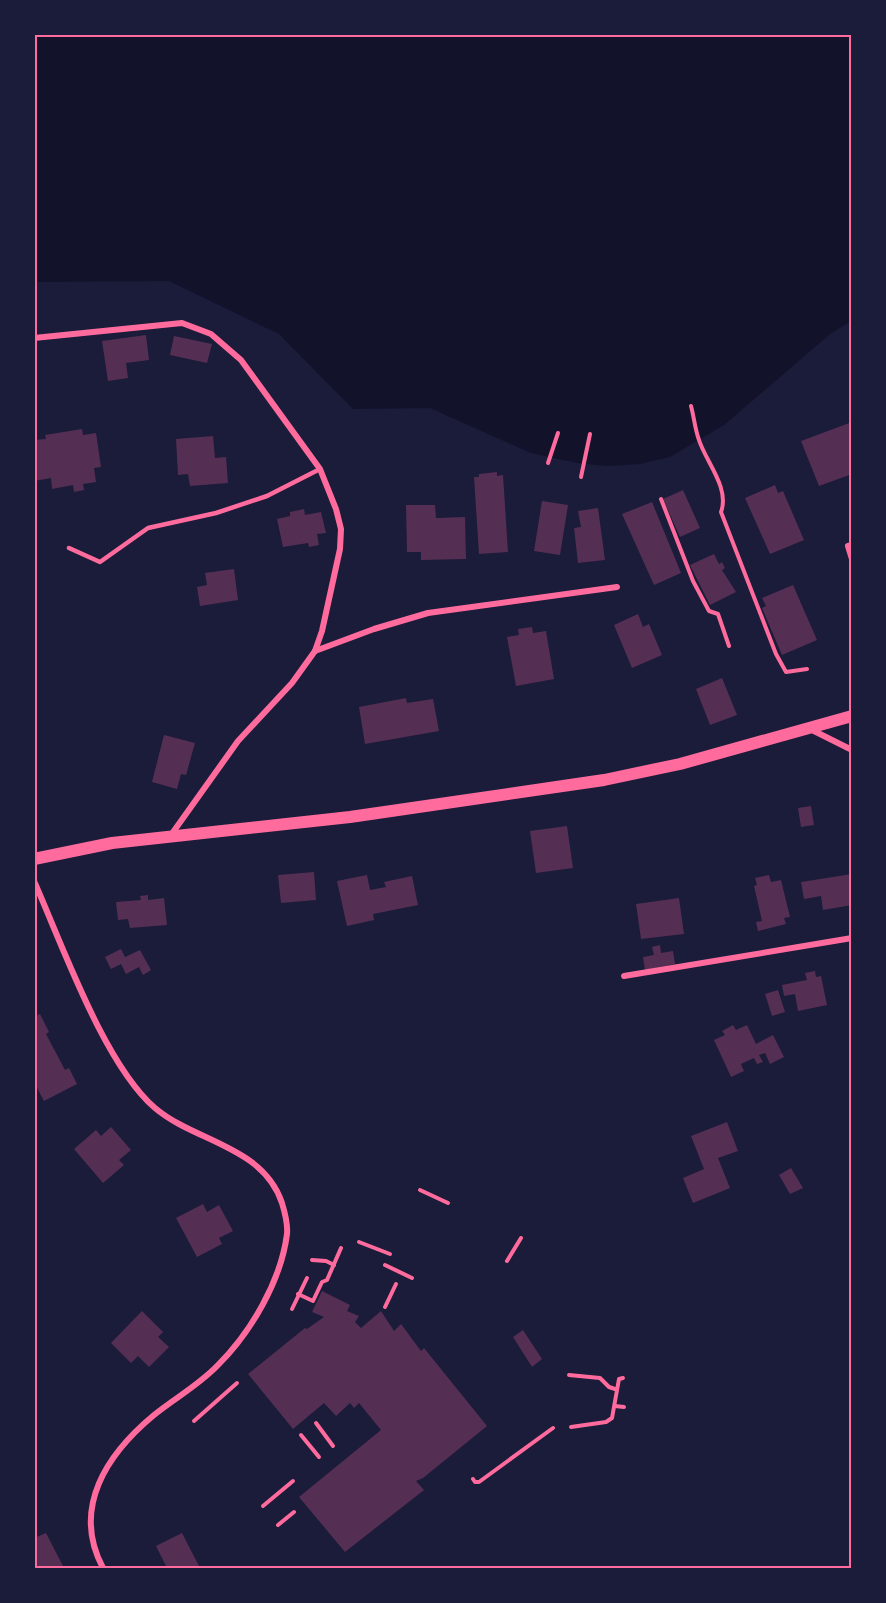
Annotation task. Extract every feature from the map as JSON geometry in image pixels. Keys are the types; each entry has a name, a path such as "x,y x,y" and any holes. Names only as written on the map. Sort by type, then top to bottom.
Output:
{"main road":[{"path":"34,859 112,843 350,817 604,780 680,764 852,717"}],"street":[{"path":"34,338 182,323 211,334 241,360 320,470 336,509 341,529 336,569 315,651 292,683 238,741 171,836"},
{"path":"852,545 848,546 852,560"},
{"path":"315,651 374,628 428,613 617,587"},
{"path":"810,729 852,750"},
{"path":"34,881 89,1006 138,1091 164,1115 239,1152 254,1165 278,1193 286,1215 287,1232 278,1269 241,1340 208,1374 139,1429 109,1465 95,1488 92,1533 97,1558 103,1569"},
{"path":"624,976 852,938"}],"lane":[{"path":"69,548 100,562 148,528 216,513 267,496 320,470"}],"path":[{"path":"692,406 699,440 722,493 724,503 721,512 776,654 786,672 807,669"},
{"path":"548,463 558,433"},
{"path":"581,477 590,434"},
{"path":"661,499 693,581 709,611 718,614 729,646"},
{"path":"420,1190 448,1203"},
{"path":"507,1261 520,1238"},
{"path":"359,1242 390,1254"},
{"path":"298,1294 313,1301 341,1248"},
{"path":"312,1260 326,1261 334,1265"},
{"path":"384,1265 412,1278"},
{"path":"292,1309 307,1278"},
{"path":"385,1307 396,1284"},
{"path":"569,1375 600,1378 609,1387 615,1389"},
{"path":"571,1427 606,1422 612,1418 615,1407 615,1389 619,1379 623,1378"},
{"path":"194,1421 237,1383"},
{"path":"615,1407 624,1407"},
{"path":"316,1423 333,1446"},
{"path":"473,1479 479,1482 488,1473 553,1428"},
{"path":"301,1435 319,1457"},
{"path":"263,1506 293,1481"},
{"path":"278,1525 294,1512"}],"shaded area":[{"path":"34,35 851,35 851,321 830,334 724,425 670,457 640,464 607,466 577,463 531,453 430,408 353,409 279,334 169,281 35,282"}],"building":[{"path":"146,335 149,360 126,363 128,378 108,381 102,341"},
{"path":"174,336 212,344 207,363 170,355"},
{"path":"852,422 852,474 819,486 801,441"},
{"path":"82,429 83,435 96,433 101,467 94,468 96,482 83,484 84,490 74,492 73,485 52,489 51,478 34,481 34,440 46,439 45,435"},
{"path":"213,436 215,458 226,457 228,483 190,486 188,474 178,475 176,439"},
{"path":"497,472 497,476 503,475 508,552 479,554 474,477 479,477 479,474"},
{"path":"775,485 778,493 783,491 804,540 770,554 745,498"},
{"path":"683,490 700,528 680,537 663,499"},
{"path":"542,501 568,505 560,555 534,551"},
{"path":"652,502 681,573 654,585 622,514"},
{"path":"406,505 435,505 436,518 465,517 466,559 421,560 421,552 407,552"},
{"path":"598,508 605,560 578,563 574,528 581,527 578,511"},
{"path":"304,509 305,515 321,512 326,533 317,534 319,545 309,547 308,543 283,547 277,519 290,516 290,512"},
{"path":"714,554 719,564 722,562 725,568 722,570 736,592 710,605 690,565"},
{"path":"234,569 238,600 200,606 197,587 207,585 205,573"},
{"path":"793,585 817,640 782,655 762,608 766,606 762,598"},
{"path":"638,614 643,627 649,624 662,655 632,668 614,625"},
{"path":"532,627 533,633 546,631 554,679 516,686 507,637 519,635 518,629"},
{"path":"722,678 737,715 710,725 696,689"},
{"path":"406,698 407,703 433,699 439,731 365,744 359,707"},
{"path":"164,735 195,743 186,775 181,774 177,789 152,782"},
{"path":"811,806 814,825 801,827 798,808"},
{"path":"567,826 573,868 536,873 530,831"},
{"path":"314,872 316,900 281,903 278,875"},
{"path":"852,874 852,905 823,910 821,896 804,899 801,882"},
{"path":"367,875 370,890 386,887 384,882 412,876 418,905 373,914 374,920 347,926 337,881"},
{"path":"769,875 771,882 781,880 790,917 784,918 786,924 758,931 756,922 762,921 754,886 757,885 755,878"},
{"path":"148,895 148,900 164,898 167,925 130,928 128,919 118,920 116,902 141,900 140,896"},
{"path":"679,898 684,934 641,939 636,904"},
{"path":"660,945 661,953 673,951 675,964 645,970 643,957 654,955 652,947"},
{"path":"121,949 125,957 140,950 151,970 143,975 139,967 126,974 121,964 111,969 105,957"},
{"path":"815,971 816,977 821,976 827,1005 798,1011 795,994 784,996 782,985 807,980 805,973"},
{"path":"778,990 785,1012 772,1016 765,994"},
{"path":"40,1014 49,1032 46,1034 65,1070 69,1068 77,1084 44,1101 34,1082 34,1017"},
{"path":"733,1025 736,1030 747,1025 756,1044 773,1035 784,1057 770,1064 765,1053 759,1055 763,1062 757,1064 754,1058 741,1064 744,1071 731,1077 714,1040 725,1035 722,1031"},
{"path":"727,1122 738,1151 718,1158 730,1188 693,1203 683,1178 704,1169 691,1136"},
{"path":"111,1127 131,1150 119,1160 124,1165 103,1183 74,1149 96,1130 101,1136"},
{"path":"791,1168 803,1188 790,1194 779,1175"},
{"path":"203,1204 207,1212 219,1205 233,1231 219,1238 222,1244 197,1257 176,1218"},
{"path":"322,1291 350,1305 347,1311 359,1316 355,1322 361,1328 381,1311 394,1331 401,1324 421,1351 424,1348 487,1426 423,1478 416,1481 424,1490 345,1552 299,1497 381,1430 359,1403 354,1408 350,1403 336,1416 324,1403 293,1429 248,1374 305,1328 307,1329 324,1317 312,1312"},
{"path":"142,1311 163,1332 158,1337 169,1347 149,1367 138,1356 131,1363 111,1343"},
{"path":"523,1330 542,1359 532,1367 513,1337"},
{"path":"46,1533 64,1568 34,1568 34,1538"},
{"path":"182,1533 200,1568 167,1568 156,1546"}]}
